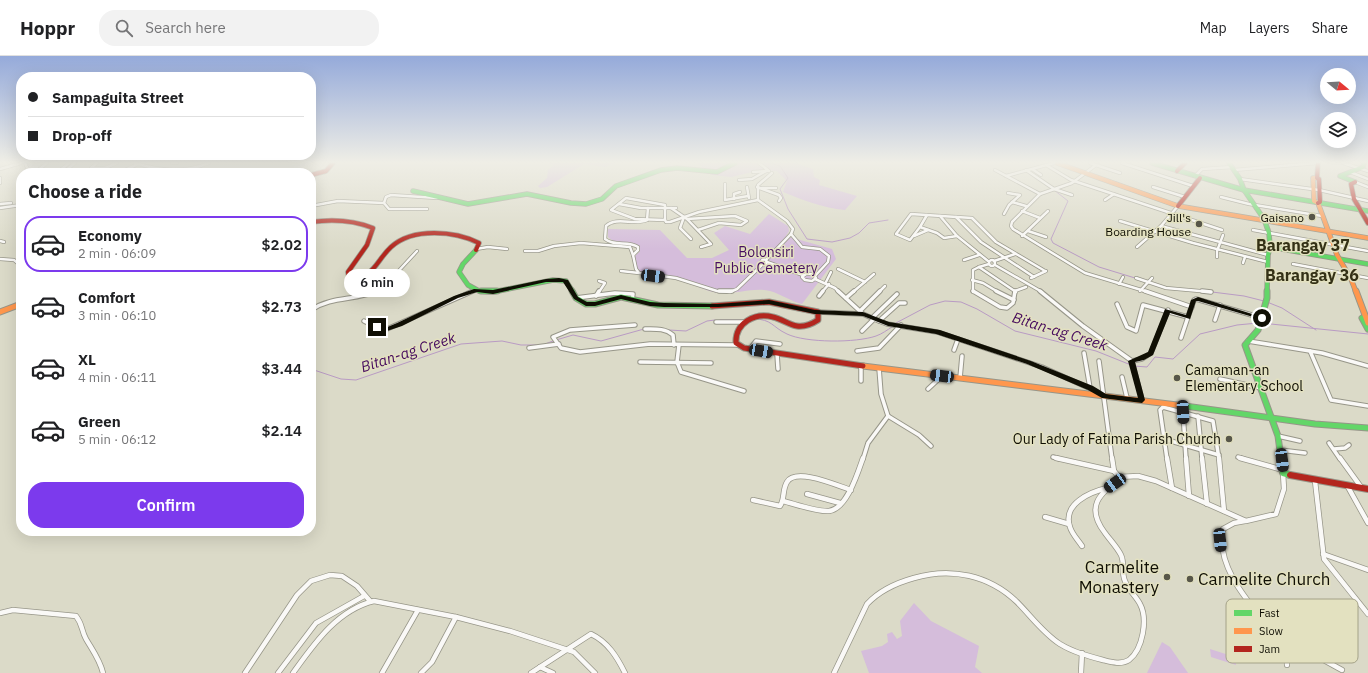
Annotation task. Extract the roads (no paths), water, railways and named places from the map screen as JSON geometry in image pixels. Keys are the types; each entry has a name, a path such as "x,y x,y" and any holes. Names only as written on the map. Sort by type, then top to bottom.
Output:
{"street":[{"path":"416,192 437,198"},
{"path":"384,203 386,197 391,195 437,198 473,204 527,194 571,203 586,204 602,200 610,192"},
{"path":"725,192 725,199 728,200 748,196"},
{"path":"734,199 734,194 740,192"},
{"path":"748,192 749,201"},
{"path":"621,271 676,278 717,291 730,292 737,289 766,262 791,234 793,229 790,224 766,208 758,200 757,192"},
{"path":"771,192 779,195 781,198 779,200"},
{"path":"1036,192 1040,194"},
{"path":"1046,192 1040,194 1026,206 1012,222 1011,226 1022,236 1082,272 1093,274 1119,284 1192,307"},
{"path":"1062,192 1072,195"},
{"path":"1107,192 1222,230"},
{"path":"1138,192 1178,206 1264,219 1368,238"},
{"path":"1168,192 1185,197"},
{"path":"1137,247 1161,226 1189,192"},
{"path":"1245,192 1264,219 1269,233 1270,247 1268,255 1266,302 1258,330 1245,343 1245,347 1278,436 1284,490 1276,514 1234,523 1223,529 1220,540 1221,552 1238,587 1247,599"},
{"path":"1255,192 1368,211"},
{"path":"1316,192 1317,202 1322,216 1348,275 1347,278 1368,329"},
{"path":"1328,192 1368,201"},
{"path":"1352,192 1368,223"},
{"path":"1004,214 1012,202 1020,195 1008,193"},
{"path":"1105,200 1114,194"},
{"path":"1221,197 1254,205 1322,216"},
{"path":"665,220 665,208 664,204 661,203 625,198 612,211 630,218 665,220 666,222 670,223 685,217 758,200"},
{"path":"316,205 338,200 360,200 384,203 389,209 427,209"},
{"path":"1012,202 1026,206"},
{"path":"11,203 1,204 0,208 16,206"},
{"path":"619,204 648,208 676,208"},
{"path":"647,220 648,208"},
{"path":"671,208 685,217 690,224 711,244 701,247"},
{"path":"1022,236 1048,211"},
{"path":"1022,212 1040,218"},
{"path":"927,215 910,240 896,234 910,214 927,215 956,217 973,219 992,239 1045,271 1033,277 976,238 956,217"},
{"path":"685,217 735,216 747,222 741,225 719,222 698,230"},
{"path":"940,216 957,236 979,255 1035,287 1132,364 1142,400"},
{"path":"685,217 681,228 691,239"},
{"path":"1185,223 1187,219"},
{"path":"633,255 639,248 635,244 614,244 605,239 606,225 616,222 634,224 647,220"},
{"path":"1120,221 1154,233 1217,251 1268,262"},
{"path":"316,222 345,222 373,228 372,234 348,272 349,278 353,279 367,276 393,246 404,240 432,235 451,235 477,240 479,243 476,249 460,267 459,272 463,279 476,290"},
{"path":"1161,226 1268,255"},
{"path":"920,227 937,232 944,238 957,236"},
{"path":"913,236 928,230"},
{"path":"1253,230 1368,251"},
{"path":"1028,231 1046,237"},
{"path":"791,234 802,247 821,248 827,253 829,259 815,278 806,281 802,278 803,275"},
{"path":"1218,257 1217,251 1219,242 1223,235"},
{"path":"0,241 4,242"},
{"path":"525,252 585,242 603,246 630,247 639,273"},
{"path":"476,249 488,247 507,250"},
{"path":"1270,247 1368,264"},
{"path":"316,307 323,302 366,296 381,290 417,251"},
{"path":"994,263 1015,254"},
{"path":"964,260 979,255"},
{"path":"1242,264 1245,257"},
{"path":"0,259 14,260 16,262"},
{"path":"766,262 803,275 809,273 815,278 827,283 863,314 873,319 892,324 932,330 1042,367 1102,394"},
{"path":"989,262 973,270 972,280 974,293 1000,307 1008,308 1013,304 1016,293 1015,291"},
{"path":"1293,264 1368,278"},
{"path":"979,267 1015,291"},
{"path":"838,269 865,282"},
{"path":"819,296 829,279 831,272"},
{"path":"846,298 874,274"},
{"path":"1119,284 1123,277"},
{"path":"1136,278 1166,288 1211,292"},
{"path":"1140,291 1152,278"},
{"path":"364,321 382,330 387,329 417,317 456,297 476,290 493,292 546,280 559,280 568,284 576,298 582,302 592,304 616,297 650,304 707,306 769,302 818,312 863,314"},
{"path":"972,280 983,282 1005,298 1014,300"},
{"path":"596,296 605,283 599,281"},
{"path":"860,311 885,286"},
{"path":"1015,291 1026,286"},
{"path":"576,298 615,293 632,293 634,295 632,300"},
{"path":"862,331 897,294"},
{"path":"1180,338 1194,300 1196,299 1220,305 1261,321"},
{"path":"879,321 899,303 905,303"},
{"path":"1117,304 1127,327 1136,331 1143,305 1189,316"},
{"path":"1215,320 1220,305"},
{"path":"0,312 16,306"},
{"path":"1360,309 1368,322"},
{"path":"1132,364 1151,353 1168,310"},
{"path":"716,322 746,321 756,316 770,316 793,326 800,326 811,324 818,320 818,312"},
{"path":"737,345 736,335 746,321"},
{"path":"635,325 570,330 553,337 563,349 574,351 599,351 638,345 737,345 777,354 861,366 1102,394 1315,424 1368,428"},
{"path":"857,351 870,352 880,349 890,337 894,335 899,325"},
{"path":"646,329 661,329 669,332 674,339 674,345"},
{"path":"954,350 958,339"},
{"path":"750,349 756,341 780,344"},
{"path":"1247,341 1337,356 1368,366"},
{"path":"529,348 557,342"},
{"path":"679,345 677,362 679,370 684,373 744,391"},
{"path":"1310,351 1329,398 1335,401 1368,406"},
{"path":"1084,353 1090,388"},
{"path":"777,354 778,369"},
{"path":"960,378 962,356"},
{"path":"1100,361 1102,394 1114,471 1122,478"},
{"path":"640,362 711,363"},
{"path":"861,366 861,381"},
{"path":"879,368 881,394 888,416 919,436 931,446"},
{"path":"928,389 942,376"},
{"path":"1122,377 1127,398"},
{"path":"1220,379 1261,388"},
{"path":"1154,398 1159,403"},
{"path":"1172,488 1164,439 1161,408 1183,412 1213,421 1219,455 1224,512"},
{"path":"1183,412 1189,496"},
{"path":"783,501 834,511 851,490 868,443 888,416"},
{"path":"1198,416 1207,504"},
{"path":"1278,436 1300,441"},
{"path":"1164,439 1219,455"},
{"path":"1329,443 1361,488"},
{"path":"1334,449 1345,448 1349,444"},
{"path":"1280,450 1305,452"},
{"path":"1053,457 1114,471"},
{"path":"1238,457 1315,481 1348,487 1368,488"},
{"path":"753,500 780,506 783,501 786,484 794,476 805,476 851,490"},
{"path":"834,673 867,604 873,596 891,585 926,574 940,572 967,574 996,586 1015,600 1051,637 1067,648 1110,661 1126,661 1133,656 1144,625 1143,610 1124,579 1123,558 1102,530 1095,511 1096,502 1108,488 1122,478 1143,477 1172,488 1246,521"},
{"path":"1315,481 1323,554 1328,565 1356,599"},
{"path":"1348,487 1368,523"},
{"path":"1082,546 1073,534 1069,524 1075,504 1081,498 1090,493 1108,488"},
{"path":"807,494 840,503"},
{"path":"1362,512 1368,512"},
{"path":"1045,517 1069,524"},
{"path":"1323,554 1368,570"},
{"path":"245,673 297,595 307,583 330,575 342,576 357,586 364,596 370,601 456,617 510,631 576,653 595,673"},
{"path":"278,673 316,623 364,596"},
{"path":"292,673 328,629 349,612 370,601"},
{"path":"1358,602 1368,614"},
{"path":"0,613 13,610 76,616 82,623 85,636 100,661 103,673"},
{"path":"382,673 418,610"},
{"path":"421,673 432,662 456,617"},
{"path":"531,673 565,649 589,635 593,635 613,653 625,673"},
{"path":"1081,673 1082,653"},
{"path":"1329,663 1342,670"},
{"path":"540,667 553,673"}],"waterway":[{"path":"781,192 788,209 807,239 832,242 850,238 859,233 869,223 888,220"},
{"path":"1056,192 1068,201 1051,239 1053,243 1099,267 1135,278"},
{"path":"1212,292 1244,296 1264,301"},
{"name":"Bitan-ag Creek","path":"896,323 930,305 945,301 961,302 977,309 1015,331 1096,351 1131,365"},
{"path":"1267,302 1282,308 1314,328"},
{"name":"Bitan-ag Creek","path":"754,319 765,320 787,334 795,337 831,341 867,338 878,335 892,327"},
{"name":"Bitan-ag Creek","path":"669,330 686,331 707,321 715,320"},
{"name":"Bitan-ag Creek","path":"720,320 745,320"},
{"name":"Bitan-ag Creek","path":"1134,366 1147,367 1155,357 1173,359 1200,334 1237,325 1258,323"},
{"name":"Bitan-ag Creek","path":"1261,323 1314,328"},
{"name":"Bitan-ag Creek","path":"1314,328 1368,334"},
{"name":"Bitan-ag Creek","path":"556,340 573,335 601,341 644,329"},
{"name":"Bitan-ag Creek","path":"316,371 341,379 356,380 461,344 502,341 521,345 536,345"},
{"name":"Bitan-ag Creek","path":"545,344 553,341"}],"place":[{"name":"Gaisano","path":"1312,217"},
{"name":"Jill's Boarding House","path":"1199,224"},
{"name":"Camaman-an Elementary School","path":"1177,378"},
{"name":"Our Lady of Fatima Parish Church","path":"1229,439"},
{"name":"Carmelite Monastery","path":"1167,577"},
{"name":"Carmelite Church","path":"1190,579"}],"district":[{"name":"Barangay 37","path":"1303,245"},
{"name":"Barangay 36","path":"1312,275"}],"park label":[{"name":"Bolonsiri Public Cemetery","path":"766,260"}]}
